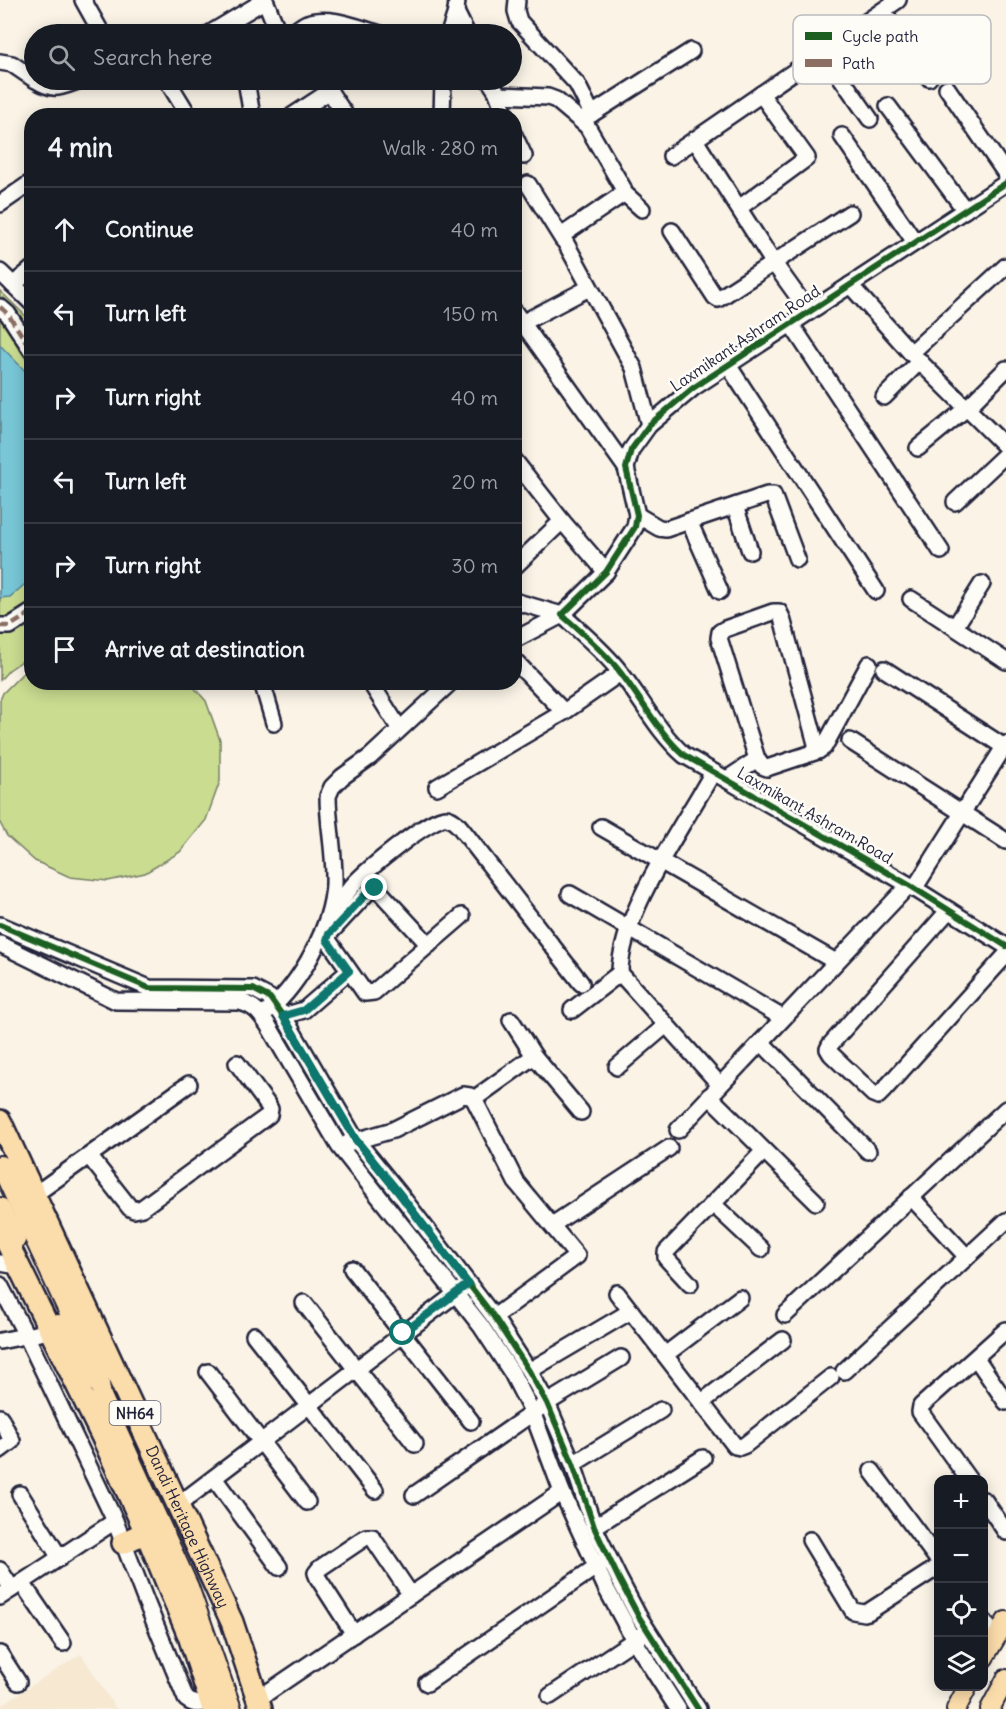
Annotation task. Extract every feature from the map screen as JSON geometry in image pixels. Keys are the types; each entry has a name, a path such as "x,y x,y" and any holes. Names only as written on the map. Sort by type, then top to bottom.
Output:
{"highway":[{"name":"Dandi Heritage Highway","path":"0,1120 232,1622 260,1704"},
{"name":"NH64","path":"0,1228 9,1265 50,1331 146,1532 172,1592 212,1705"},
{"path":"123,1543 146,1532"}],"main road":[{"path":"0,1165 99,1378 102,1396 189,1587 232,1709"},
{"path":"0,1207 88,1383 102,1396"},
{"path":"988,1650 1006,1620"},
{"path":"990,1709 1006,1678"},
{"path":"956,1709 965,1691"}],"street":[{"path":"83,0 96,24"},
{"path":"517,0 516,11 522,24"},
{"path":"877,15 898,0"},
{"path":"226,24 262,2 274,24"},
{"path":"452,24 457,6"},
{"path":"457,6 463,24"},
{"path":"883,11 886,15"},
{"path":"306,24 336,22 339,24"},
{"path":"522,24 577,84 587,117 621,183 623,192 642,209"},
{"path":"587,117 691,51"},
{"path":"0,62 12,64 24,72"},
{"path":"671,156 793,73"},
{"path":"845,84 870,119"},
{"path":"946,88 1006,174"},
{"path":"173,90 184,108"},
{"path":"248,90 251,108"},
{"path":"301,108 322,90"},
{"path":"330,90 341,108"},
{"path":"442,108 443,90"},
{"path":"495,90 503,108"},
{"path":"497,90 503,95 552,98 587,117"},
{"path":"739,208 806,161 807,158 762,94"},
{"path":"888,106 964,210"},
{"path":"842,136 915,242"},
{"path":"695,140 773,262 809,312"},
{"path":"522,152 524,156"},
{"name":"Laxmikant Ashram Road","path":"626,468 631,450 649,425 693,387 1006,183"},
{"path":"528,184 563,240 634,368 649,425"},
{"path":"0,204 24,188"},
{"path":"563,240 564,234 623,192"},
{"path":"672,231 718,299 850,213"},
{"path":"884,397 916,357 1006,266"},
{"path":"0,272 24,295"},
{"path":"13,285 24,276"},
{"path":"850,285 916,357 1006,447"},
{"path":"522,315 589,288"},
{"path":"0,307 8,314 24,339"},
{"path":"522,323 626,468 637,515 630,538 606,572 562,615 522,636"},
{"path":"791,324 942,551"},
{"path":"728,365 876,591"},
{"path":"918,448 968,407 1006,369"},
{"path":"956,502 1006,454"},
{"path":"522,470 606,572"},
{"path":"637,515 659,528 666,529 767,495 773,495 797,559"},
{"path":"735,506 750,551"},
{"path":"522,559 562,521"},
{"path":"689,521 720,591"},
{"path":"955,627 982,584"},
{"path":"911,599 1006,660"},
{"path":"522,603 562,615"},
{"path":"818,752 779,612 773,612 720,632 719,638 757,759 762,766 767,768 818,752 829,739 869,664"},
{"name":"Laxmikant Ashram Road","path":"562,615 599,648 669,741 684,755 911,887 1006,946"},
{"path":"0,626 10,626 24,617"},
{"path":"522,668 564,712"},
{"path":"678,1130 836,962 911,887 1006,746 884,669"},
{"path":"438,787 564,712 620,673"},
{"path":"264,690 274,723"},
{"path":"375,690 399,728"},
{"path":"328,917 334,882 328,796 332,787 370,757 442,690"},
{"path":"850,741 1006,841"},
{"path":"572,1010 620,973 627,928 661,861 720,776 757,759"},
{"path":"279,1011 310,956 328,917 355,883 428,824 440,818 447,818 458,825 581,983"},
{"path":"602,827 836,962"},
{"path":"429,945 375,888 369,891 329,934 327,940 365,993 370,994 429,945 462,916"},
{"path":"570,894 783,1018"},
{"path":"949,910 828,1049 873,1094 878,1096 882,1092 1006,955"},
{"path":"0,925 149,988 253,989 270,998 356,1140 494,1317 529,1371 548,1403 573,1464 594,1527 609,1558 648,1631 698,1709"},
{"path":"0,944 116,1001 240,1002 250,1005 262,1016 339,1146 481,1326 512,1373 533,1414 562,1492 596,1568 634,1640 678,1709"},
{"path":"262,1016 279,1011 304,1010 349,971"},
{"path":"620,973 764,1151 816,1202"},
{"path":"511,1020 534,1056 581,1112"},
{"path":"617,1067 665,1026"},
{"path":"760,1042 868,1151"},
{"path":"474,1100 534,1056"},
{"path":"89,1156 130,1208 134,1210 142,1208 269,1114 267,1104 237,1063"},
{"path":"34,1195 189,1084"},
{"path":"339,1146 393,1130 463,1095 470,1096 474,1100 512,1176 577,1256 494,1317"},
{"path":"785,1314 1006,1109"},
{"path":"552,1225 669,1148"},
{"path":"690,1284 665,1255 764,1151"},
{"path":"911,1197 967,1257"},
{"path":"713,1204 761,1249"},
{"path":"617,1293 735,1446 740,1447 837,1374 1006,1221"},
{"path":"352,1269 471,1421"},
{"path":"178,1505 468,1284"},
{"path":"0,1285 116,1521 186,1699 198,1705 212,1705"},
{"path":"665,1355 740,1298"},
{"path":"304,1303 415,1444"},
{"path":"529,1371 631,1311"},
{"path":"966,1475 920,1412 921,1406 1006,1330"},
{"path":"0,1341 50,1331"},
{"path":"254,1335 375,1490"},
{"path":"702,1402 783,1340"},
{"path":"414,1496 548,1403 621,1358"},
{"path":"976,1358 1006,1402"},
{"path":"208,1372 307,1502"},
{"path":"573,1464 662,1410"},
{"path":"0,1417 12,1441 0,1450"},
{"path":"594,1527 703,1458"},
{"path":"872,1471 934,1553"},
{"path":"214,1478 279,1567"},
{"path":"260,1704 354,1634 562,1492"},
{"path":"20,1494 60,1558"},
{"path":"988,1506 1006,1532"},
{"path":"11,1590 116,1521"},
{"path":"354,1634 318,1578 316,1573 320,1568 366,1537 372,1537 411,1595"},
{"path":"810,1540 853,1611 868,1612 934,1570"},
{"path":"427,1683 609,1558"},
{"path":"0,1570 11,1590 63,1643"},
{"path":"988,1627 995,1637"},
{"path":"550,1696 648,1631"},
{"path":"0,1654 18,1682"}],"shaded area":[{"path":"81,1654 116,1709 0,1709 0,1706"}],"green space":[{"path":"0,291 24,314 24,660 9,670 0,680"},
{"path":"24,672 24,690 196,690 206,701 220,740 220,781 206,820 180,852 145,873 108,881 70,877 35,861 7,836 0,823 0,700 3,693"}],"water":[{"path":"0,345 24,370 24,585 10,597 0,598"}],"marked path":[{"path":"0,307 8,314 24,339"},
{"path":"0,626 10,626 24,617"}],"cycle path":[{"path":"1006,183 693,388 649,425 631,450 626,468 637,515 635,527 606,572 562,615 616,667 665,735 684,755 909,885 1006,946"},
{"path":"0,925 149,988 253,989 270,998 287,1022 356,1140 494,1317 529,1371 547,1403 573,1464 594,1527 619,1579 639,1617 698,1709"}],"route":[{"path":"375,888 369,891 329,934 327,940 349,971 309,1007 283,1016 351,1133 468,1284 403,1333"}]}
